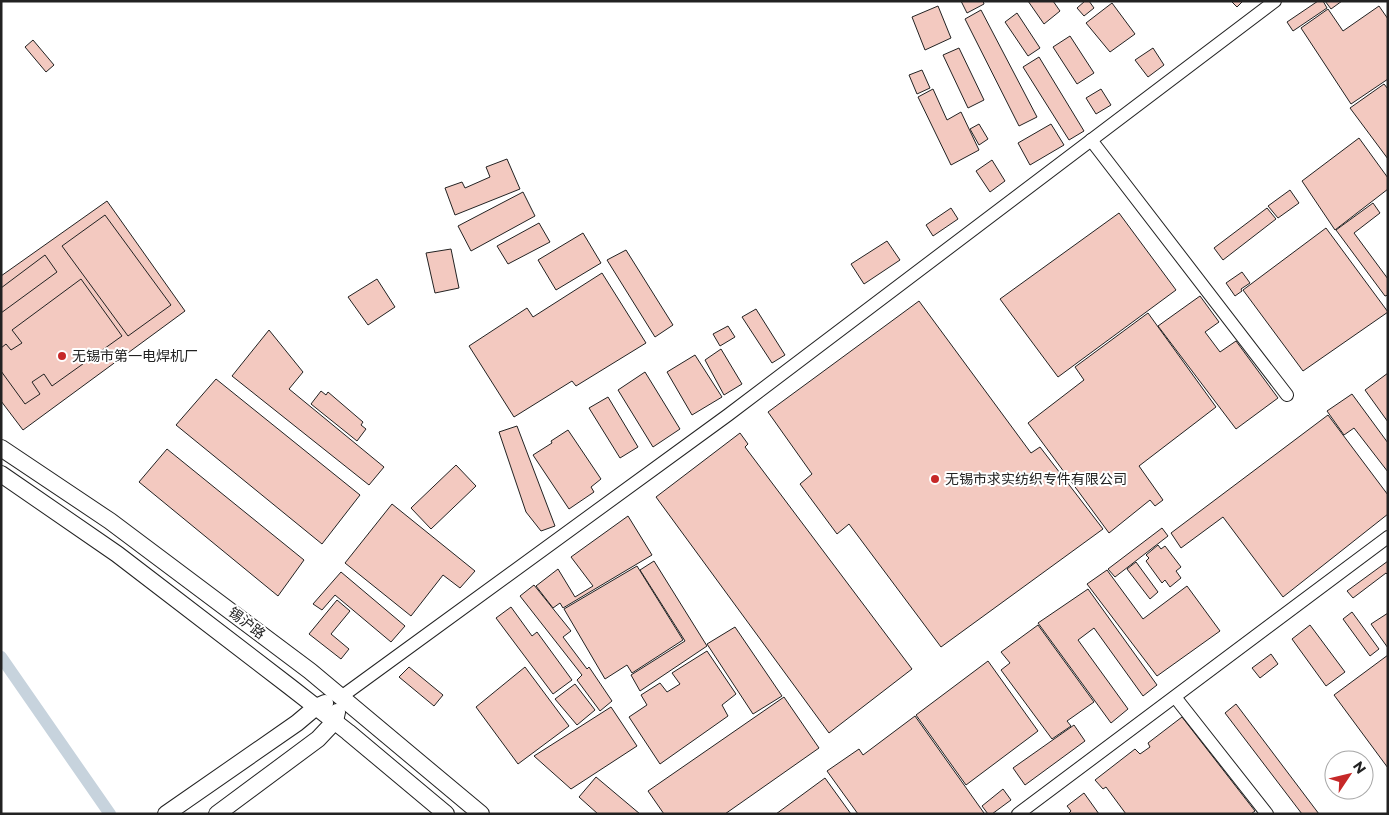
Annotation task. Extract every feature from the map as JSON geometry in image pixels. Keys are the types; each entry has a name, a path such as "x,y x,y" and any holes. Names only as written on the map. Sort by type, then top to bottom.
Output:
{"main road":[{"name":"锡沪路","path":"1,448 110,521 271,642 341,697 481,814"},
{"name":"锡沪路","path":"1,474 117,554 335,721 446,814"},
{"path":"166,814 281,734 316,707 341,697"},
{"path":"216,814 318,739 335,721 341,697"}],"street":[{"path":"341,697 728,415 1275,1"},
{"path":"1091,140 1287,395"},
{"path":"1018,814 1388,537"},
{"path":"1175,696 1267,814"}],"building":[{"path":"961,1 983,1 984,4 967,13"},
{"path":"1028,1 1053,1 1060,11 1044,24"},
{"path":"1085,1 1089,1 1094,8 1084,16 1077,8"},
{"path":"1231,1 1243,1 1237,7"},
{"path":"1318,1 1323,1 1327,8 1293,31 1287,22"},
{"path":"1325,1 1342,1 1331,9"},
{"path":"1112,3 1135,34 1110,52 1086,23"},
{"path":"938,6 951,38 925,50 912,17"},
{"path":"1379,6 1388,19 1388,79 1351,104 1301,28 1328,9 1343,31"},
{"path":"981,10 1037,117 1019,126 965,19"},
{"path":"1017,13 1040,48 1028,56 1005,22"},
{"path":"1070,36 1094,73 1077,84 1053,47"},
{"path":"33,40 54,65 46,72 25,47"},
{"path":"959,48 984,100 968,108 943,55"},
{"path":"1153,48 1164,65 1148,77 1135,60"},
{"path":"1039,57 1084,131 1069,140 1023,67"},
{"path":"922,70 930,88 917,94 909,75"},
{"path":"1384,84 1388,89 1388,159 1350,108"},
{"path":"933,89 947,120 961,112 979,150 951,165 918,97"},
{"path":"1101,89 1111,105 1096,114 1086,98"},
{"path":"979,124 988,139 979,145 970,129"},
{"path":"1051,124 1064,145 1030,165 1018,143"},
{"path":"1359,138 1388,178 1388,189 1335,230 1302,181"},
{"path":"507,159 520,189 455,215 445,188 462,182 465,188 490,177 486,167"},
{"path":"992,160 1005,181 990,192 976,171"},
{"path":"1290,190 1299,203 1278,218 1268,206"},
{"path":"523,192 535,216 471,251 458,226"},
{"name":"无锡市第一电焊机厂","path":"107,201 185,311 23,430 1,401 1,276"},
{"path":"1373,203 1380,213 1354,233 1388,279 1388,295 1385,296 1336,230"},
{"path":"951,208 958,219 933,236 926,225"},
{"path":"1267,208 1276,219 1223,260 1214,248"},
{"path":"1119,213 1176,290 1058,377 1000,299"},
{"path":"105,215 171,305 128,336 62,246"},
{"path":"539,223 550,242 508,264 497,246"},
{"path":"1326,228 1388,312 1303,371 1243,290"},
{"path":"583,233 601,263 556,290 538,260"},
{"path":"887,241 900,260 864,284 851,264"},
{"path":"451,249 459,288 435,293 426,253"},
{"path":"626,250 673,325 655,337 607,260"},
{"path":"45,255 57,272 1,313 1,288"},
{"path":"1242,272 1250,283 1235,296 1226,283"},
{"path":"602,273 646,343 576,386 572,381 514,417 469,346 527,308 533,317"},
{"path":"81,279 122,336 52,386 44,374 32,382 40,394 25,404 1,371 1,348 6,344 11,350 22,343 12,330"},
{"path":"377,279 395,307 368,325 348,297"},
{"path":"1200,296 1219,322 1205,332 1220,352 1236,341 1278,398 1236,429 1158,326"},
{"name":"无锡市求实纺织专件有限公司","path":"919,301 1031,453 1040,447 1103,529 941,647 849,524 837,534 800,484 812,474 768,412"},
{"path":"756,309 785,355 772,363 742,317"},
{"path":"1148,313 1216,407 1139,466 1163,500 1155,506 1150,500 1109,533 1028,423 1084,380 1075,367"},
{"path":"728,326 735,337 720,346 713,334"},
{"path":"269,330 303,372 289,389 384,467 369,485 232,376"},
{"path":"721,349 742,384 724,395 705,360"},
{"path":"695,355 722,397 692,415 667,372"},
{"path":"645,372 680,429 653,447 618,390"},
{"path":"1388,373 1388,422 1365,390"},
{"path":"216,379 360,495 322,544 176,425"},
{"path":"321,391 326,395 328,392 363,422 361,425 366,429 357,441 311,404"},
{"path":"1352,394 1388,443 1388,472 1354,428 1344,435 1327,411"},
{"path":"608,397 638,447 620,458 589,408"},
{"path":"1328,415 1388,495 1388,514 1283,597 1223,517 1181,548 1171,533"},
{"path":"517,426 555,526 541,531 526,512 499,432"},
{"path":"568,430 601,479 591,487 594,492 569,509 533,455"},
{"path":"740,433 748,444 745,447 912,669 829,733 656,497"},
{"path":"167,449 304,560 278,596 139,482"},
{"path":"456,465 476,486 431,529 411,508"},
{"path":"392,504 475,571 460,588 443,575 411,616 345,563"},
{"path":"628,516 652,555 563,608 560,603 553,608 536,586 558,569 575,597 593,586 571,557"},
{"path":"1162,528 1168,536 1115,577 1108,569"},
{"path":"1158,545 1161,549 1165,546 1181,567 1176,571 1181,578 1170,587 1165,580 1162,583 1146,561 1149,558 1146,555"},
{"path":"654,561 707,646 640,691 631,675 685,641 640,570"},
{"path":"1388,561 1388,575 1386,573 1353,598 1347,591"},
{"path":"1136,562 1158,592 1150,599 1127,569"},
{"path":"637,566 683,640 632,673 627,665 605,679 564,609"},
{"path":"1107,570 1143,619 1187,586 1220,631 1157,676 1087,584"},
{"path":"341,572 405,626 391,642 335,595 322,610 313,604"},
{"path":"534,585 571,631 563,637 587,669 589,667 612,701 600,711 577,680 582,675 520,596"},
{"path":"1088,589 1157,685 1143,696 1094,628 1078,640 1128,709 1111,723 1038,623"},
{"path":"337,600 350,611 331,634 349,649 341,659 309,634"},
{"path":"511,607 532,636 537,632 572,680 553,694 496,618"},
{"path":"1352,612 1379,649 1370,656 1343,619"},
{"path":"1388,613 1388,648 1371,624"},
{"path":"1038,625 1094,702 1067,721 1071,726 1052,739 1001,670 1010,663 1001,652"},
{"path":"1310,625 1345,672 1326,686 1292,639"},
{"path":"735,627 782,696 753,714 707,644"},
{"path":"707,651 736,694 722,705 728,716 660,764 629,717 647,705 641,695 660,683 667,692 680,684 672,673"},
{"path":"1271,654 1278,664 1260,678 1252,668"},
{"path":"1388,655 1388,768 1334,695"},
{"path":"988,661 1038,731 966,785 916,715"},
{"path":"409,667 443,695 434,706 399,677"},
{"path":"525,667 569,726 518,764 476,707"},
{"path":"575,684 595,710 577,725 555,699"},
{"path":"784,697 819,748 725,814 664,814 648,791"},
{"path":"1236,704 1319,814 1302,814 1225,713"},
{"path":"611,707 637,746 571,789 534,756"},
{"path":"915,716 984,813 858,814 827,771 859,749 863,755"},
{"path":"1182,717 1255,811 1251,814 1126,814 1106,787 1103,789 1095,780 1135,749 1140,754 1150,747 1148,743"},
{"path":"1074,725 1085,741 1025,785 1013,768"},
{"path":"596,777 640,814 598,814 579,797"},
{"path":"825,778 851,814 776,814"},
{"path":"1003,789 1011,800 992,814 988,814 982,806"},
{"path":"1084,793 1099,814 1068,814 1071,811 1067,806"}],"waterway":[{"path":"1,657 110,814"}],"place":[{"name":"无锡市第一电焊机厂","path":"62,356"},
{"name":"无锡市求实纺织专件有限公司","path":"935,479"}]}
